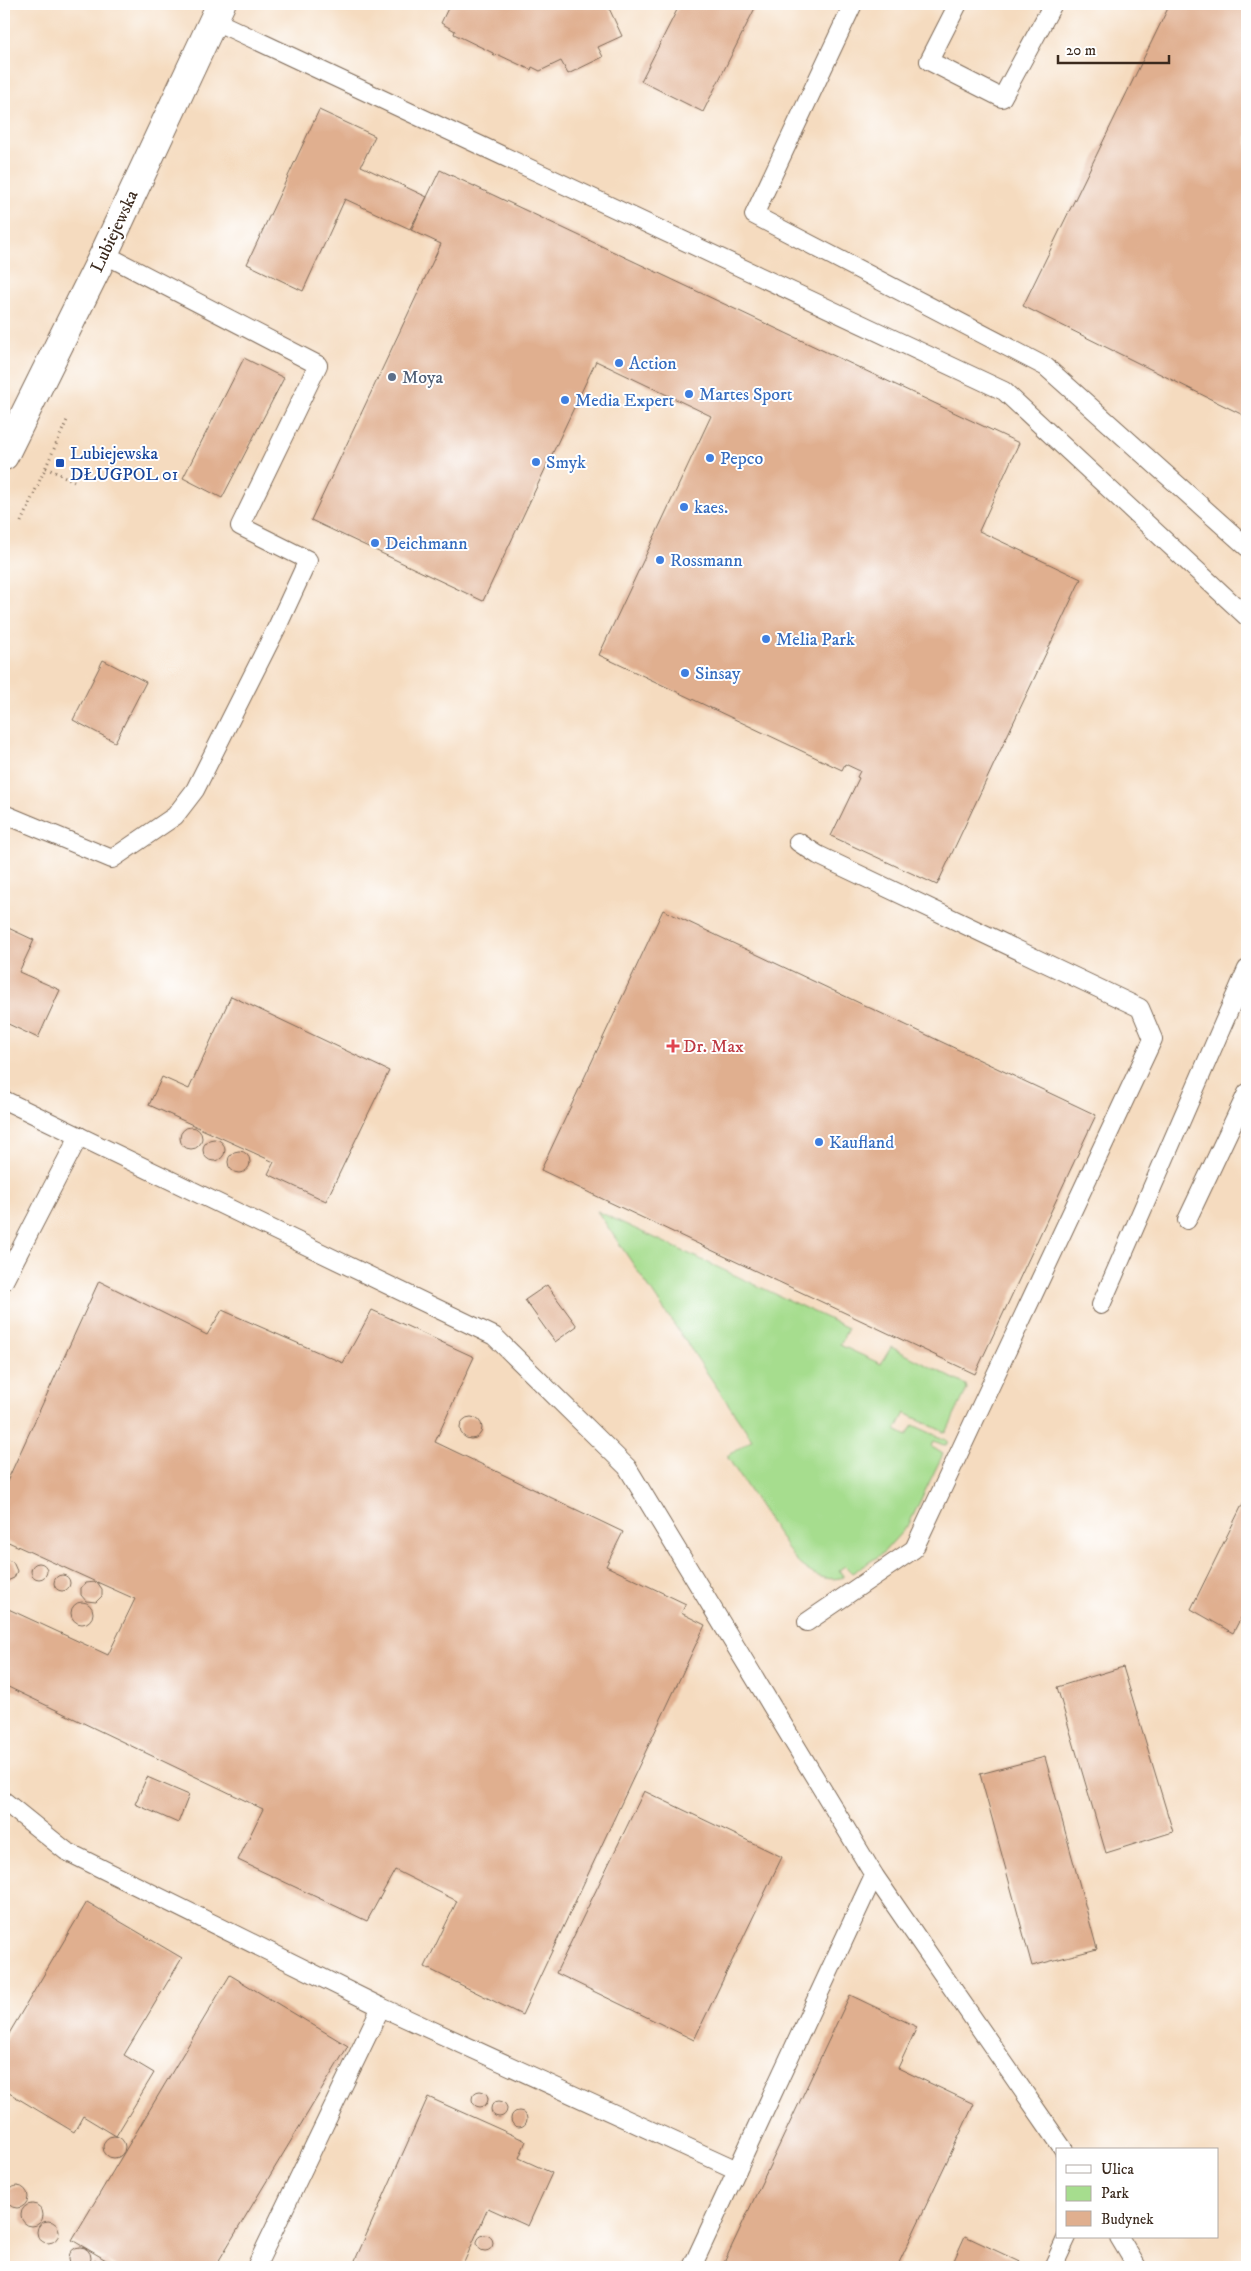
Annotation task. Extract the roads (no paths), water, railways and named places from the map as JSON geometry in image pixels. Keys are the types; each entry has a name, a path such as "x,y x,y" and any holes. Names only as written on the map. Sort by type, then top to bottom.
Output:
{"main road":[{"name":"Lubiejewska","path":"4,456 104,254 217,12"}],"lane":[{"path":"853,4 754,215 1046,367 1247,547"},
{"path":"958,4 930,61 1002,98 1053,4"},
{"path":"217,12 1004,391 1247,617"},
{"path":"4,814 112,859 175,816 200,782 274,634 308,560 240,526 318,365 104,254"},
{"path":"798,842 818,855 1140,1008 1153,1039 914,1549 807,1622"},
{"path":"1101,1305 1247,970"},
{"path":"1187,1220 1247,1093"},
{"path":"4,1100 494,1336 627,1467 874,1875 1063,2148"},
{"path":"4,1281 79,1136"},
{"path":"4,1800 66,1851 381,2007 736,2170"},
{"path":"692,2267 874,1875"},
{"path":"256,2267 381,2007"},
{"path":"1053,2267 1067,2238"},
{"path":"1121,2238 1137,2267"}],"place":[{"name":"Action","path":"619,363"},
{"name":"Moya","path":"392,377"},
{"name":"Martes Sport","path":"689,394"},
{"name":"Media Expert","path":"565,400"},
{"name":"Pepco","path":"710,458"},
{"name":"Smyk","path":"536,462"},
{"name":"Lubiejewska DŁUGPOL 01","path":"60,463"},
{"name":"kaes.","path":"684,507"},
{"name":"Deichmann","path":"375,543"},
{"name":"Rossmann","path":"660,560"},
{"name":"Melia Park","path":"766,639"},
{"name":"Sinsay","path":"685,673"},
{"name":"Dr. Max","path":"673,1046"},
{"name":"Kaufland","path":"819,1142"}]}
